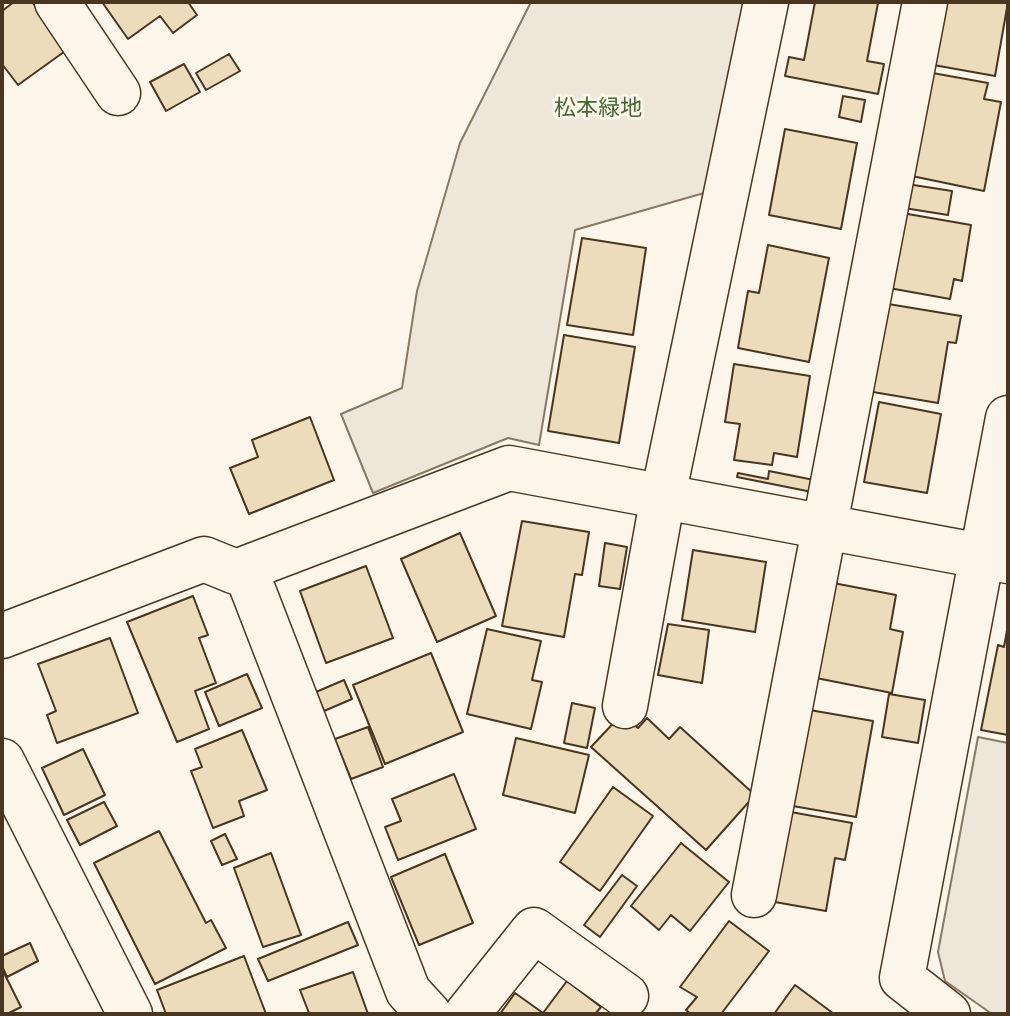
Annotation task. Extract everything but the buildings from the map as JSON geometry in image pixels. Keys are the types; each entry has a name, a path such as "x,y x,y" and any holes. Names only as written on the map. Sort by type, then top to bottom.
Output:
{"street":[{"path":"57,2 118,93"},
{"path":"625,706 663,496 766,2"},
{"path":"754,895 925,2"},
{"path":"948,1014 902,978 995,558 1008,418"},
{"path":"2,636 204,559 236,572 509,468 995,558"},
{"path":"245,569 408,991 429,1014"},
{"path":"2,761 130,1014"},
{"path":"467,1014 534,930 626,996"}],"green space":[{"name":"松本緑地","path":"531,2 746,2 711,191 575,230 539,445 508,438 373,493 341,414 402,388 417,291 460,143"},
{"path":"978,737 1008,743 1008,1014 992,1014 945,981 938,952"}]}
